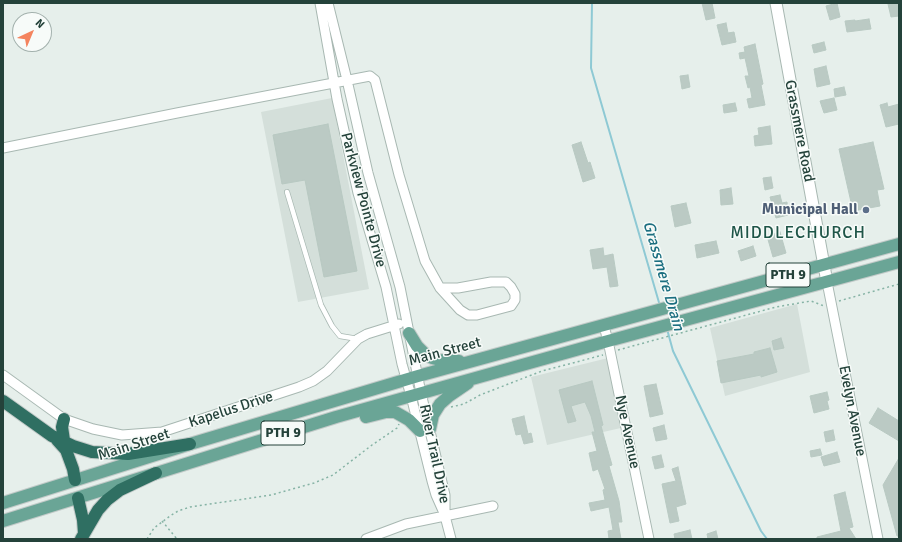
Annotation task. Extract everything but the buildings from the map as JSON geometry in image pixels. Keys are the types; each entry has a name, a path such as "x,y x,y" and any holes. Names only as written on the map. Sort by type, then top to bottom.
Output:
{"highway":[{"path":"3,401 61,443 92,452 113,454 139,453 190,444"},
{"path":"64,419 61,443 73,469 75,480"},
{"path":"82,536 98,510 107,500 120,490 156,472"},
{"path":"78,498 83,520 82,536"}],"main road":[{"name":"Main Street","path":"3,503 190,444 412,378 899,244"},
{"name":"PTH 9","path":"3,521 336,417 477,377 650,336 827,282 899,262"},
{"path":"408,328 420,350 432,358 470,362"},
{"path":"336,417 353,420 386,412 395,412 425,430 440,404 477,377"}],"street":[{"name":"Parkview Pointe Drive","path":"320,3 334,83 358,194 386,287 394,326 416,394"},
{"name":"Parkview Pointe Drive","path":"328,3 368,173 400,287 408,328 412,378"},
{"name":"Grassmere Road","path":"776,3 827,282"},
{"path":"3,148 370,76 375,80 399,175 425,261 440,288 460,310 468,315 477,315 512,306 515,300 515,294 506,282 491,282 458,288 440,288"},
{"name":"Evelyn Avenue","path":"827,282 878,539"},
{"name":"Kapelus Drive","path":"3,375 64,419 93,429 122,435 162,432 299,388 313,381 327,371 358,339 367,334 394,326 408,328"},
{"name":"Nye Avenue","path":"604,326 610,346 649,539"},
{"name":"River Trail Drive","path":"416,394 425,430 436,495 446,516 451,539"},
{"name":"River Trail Drive","path":"366,539 406,524 493,506"}],"lane":[{"path":"288,192 321,305 332,326 340,336 358,339"}],"path":[{"path":"440,404 446,408 464,404 480,395 542,371 605,356 610,346 682,327 811,301 822,306 899,284"},
{"path":"147,539 154,528 178,511 190,507 270,495 314,483 333,475 397,428 400,424 402,415"},
{"path":"162,522 177,539"}],"shaded area":[{"path":"332,98 369,289 298,302 261,112"},
{"path":"797,304 810,372 725,396 710,328"},
{"path":"608,358 625,427 547,445 531,377"}],"waterway":[{"name":"Grassmere Drain","path":"592,3 591,68 660,306"},
{"name":"Grassmere Drain","path":"667,329 673,351 761,531 767,539"}],"place":[{"name":"Municipal Hall","path":"866,210"}],"district":[{"name":"MIDDLECHURCH","path":"798,234"}]}
